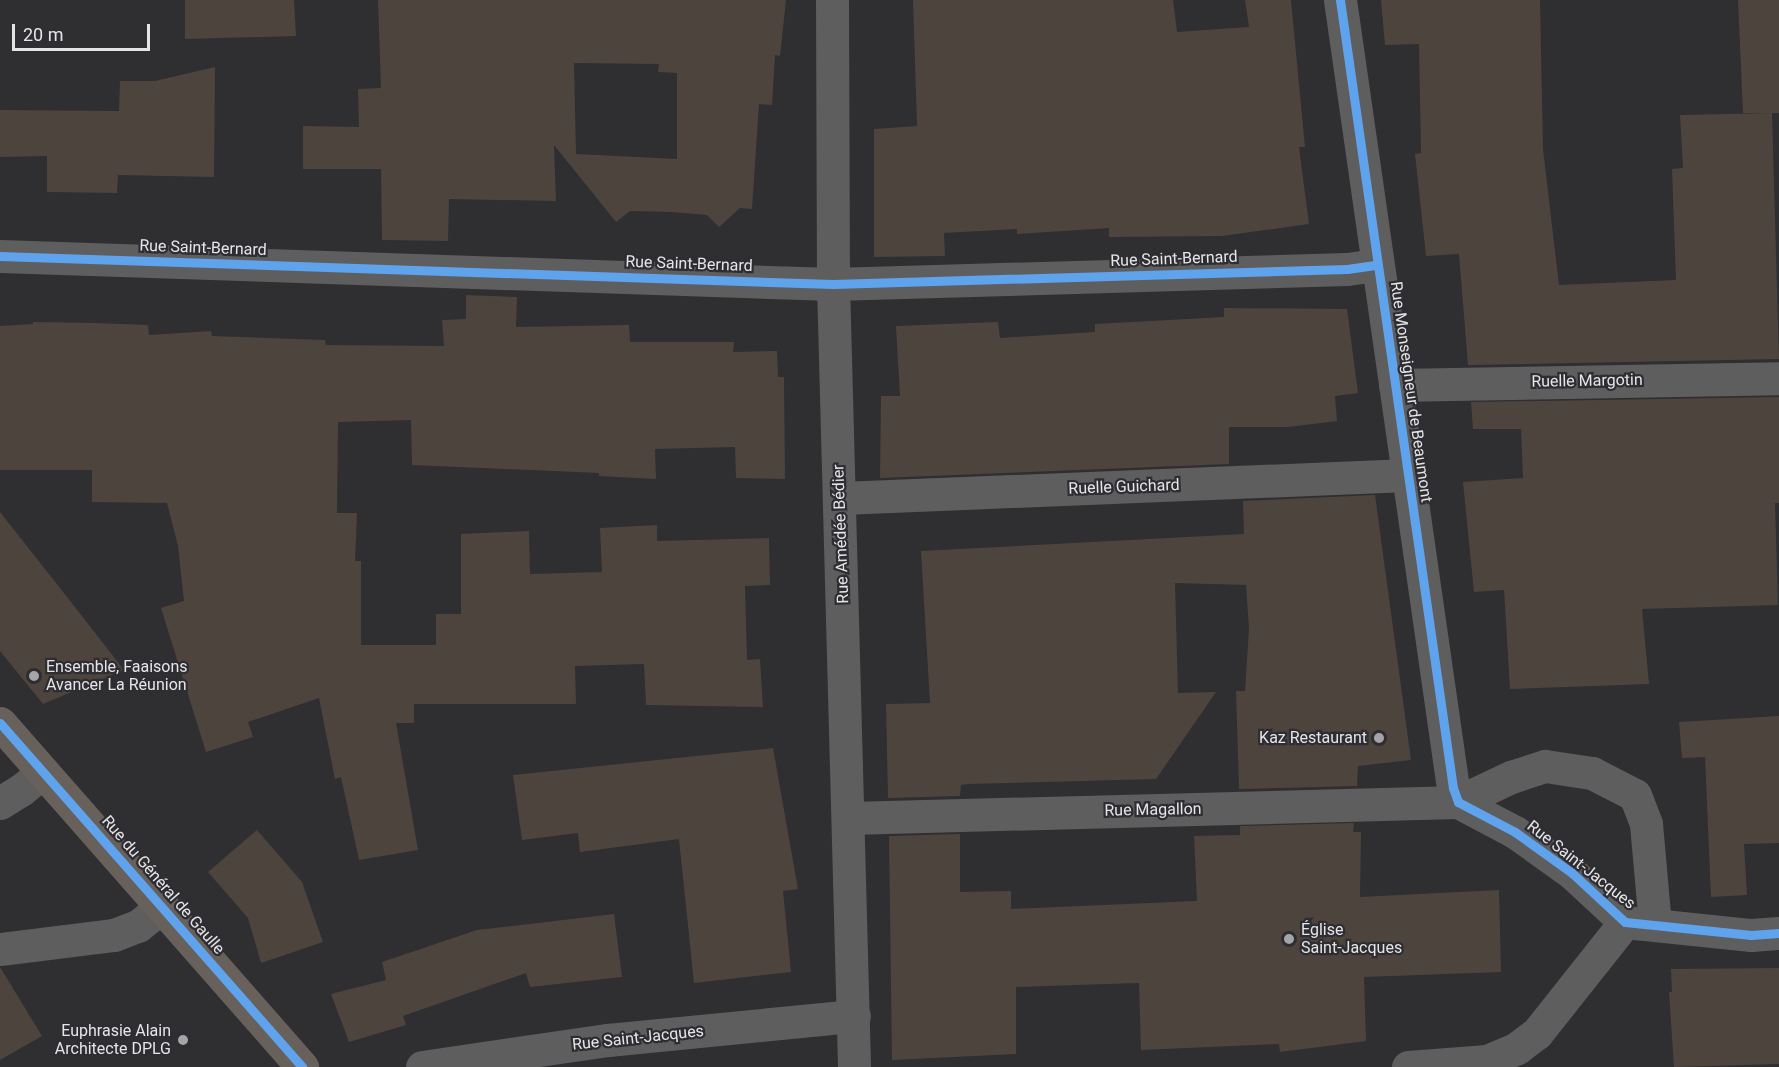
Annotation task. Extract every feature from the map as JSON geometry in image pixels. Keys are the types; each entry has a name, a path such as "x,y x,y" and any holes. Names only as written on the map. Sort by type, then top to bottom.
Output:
{"main road":[{"name":"Rue du Général de Gaulle","path":"0,723 302,1067"}],"street":[{"name":"Rue Amédée Bédier","path":"832,0 833,284 841,498 854,1067"},
{"name":"Rue Monseigneur de Beaumont","path":"1340,0 1455,795"},
{"name":"Rue Saint-Bernard","path":"0,256 833,284 1347,269 1377,265"},
{"name":"Ruelle Margotin","path":"1395,385 1779,378"},
{"name":"Ruelle Guichard","path":"841,498 1408,476"},
{"path":"1455,795 1545,766 1592,773 1635,795 1646,824 1640,924 1751,935 1779,933"},
{"path":"0,802 21,790 43,772"},
{"name":"Rue Magallon","path":"849,818 1455,795"},
{"name":"Rue Saint-Jacques","path":"1408,1067 1487,1061 1517,1048 1537,1033 1640,924 1515,832 1455,795"},
{"path":"0,949 114,934 138,926 163,906"},
{"name":"Rue Saint-Jacques","path":"423,1067 608,1040 854,1016"}],"building":[{"path":"185,0 294,0 296,36 185,39"},
{"path":"378,0 786,0 780,56 775,55 772,105 759,104 752,209 740,208 719,227 707,215 671,212 630,211 616,222 554,145 556,201 449,199 448,241 382,240 381,169 303,169 303,126 359,127 358,89 381,88","holes":["574,63 659,64 658,72 677,73 677,159 576,154"]},
{"path":"913,0 1173,0 1177,32 1249,27 1245,0 1291,0 1305,147 1299,147 1309,224 1222,236 1109,237 1109,228 1017,234 1017,229 944,233 945,256 874,257 874,129 917,126"},
{"path":"1381,0 1540,0 1543,149 1559,285 1676,280 1672,169 1683,168 1680,115 1772,113 1779,359 1468,365 1459,254 1426,256 1415,154 1421,153 1419,44 1385,45"},
{"path":"1738,0 1779,0 1779,113 1743,113"},
{"path":"215,67 214,177 118,175 117,193 47,192 47,156 0,157 0,110 119,111 120,81 155,81"},
{"path":"466,295 517,297 516,327 629,325 630,342 734,342 733,352 777,351 778,377 784,377 785,479 736,478 735,447 655,449 656,479 599,476 599,473 412,465 411,420 338,422 337,513 357,513 355,561 361,561 361,645 436,645 436,614 461,614 461,534 529,531 530,574 602,572 600,528 657,525 657,541 769,538 770,585 745,586 747,660 760,659 763,707 646,705 644,664 575,666 576,704 414,704 414,723 396,723 418,850 359,860 341,777 335,779 319,698 248,722 253,737 206,752 161,608 184,601 178,546 167,503 92,502 92,470 0,470 0,326 33,324 33,322 148,325 149,335 211,331 212,336 325,340 326,345 444,346 442,320 466,319"},
{"path":"1224,308 1347,309 1358,393 1335,396 1337,421 1288,427 1229,427 1229,464 880,478 881,396 900,396 896,326 998,322 1000,338 1095,332 1095,324 1224,317"},
{"path":"1779,397 1779,503 1775,503 1778,605 1642,609 1649,684 1510,689 1504,590 1474,592 1463,482 1523,478 1521,429 1473,429 1471,402"},
{"path":"1375,495 1411,760 1358,766 1357,786 1239,789 1236,691 1245,691 1249,629 1246,585 1175,583 1178,693 1216,692 1156,779 968,784 961,785 960,796 888,798 886,704 930,703 921,551 1244,534 1243,501"},
{"path":"0,512 124,670 43,704 0,651"},
{"path":"1779,716 1779,843 1744,844 1747,895 1711,897 1705,757 1682,758 1679,722"},
{"path":"773,748 798,889 783,891 791,972 694,983 679,839 580,852 578,833 522,840 513,775"},
{"path":"1354,823 1353,832 1361,832 1360,897 1499,890 1501,972 1364,977 1366,1041 1280,1052 1279,1044 1141,1050 1139,983 1016,987 1016,1054 892,1060 889,836 960,834 960,892 1011,891 1011,909 1197,901 1194,836 1240,835 1240,826"},
{"path":"257,830 302,882 323,942 261,963 248,918 208,872"},
{"path":"614,914 622,977 530,987 526,973 403,1016 406,1025 349,1042 331,994 386,980 382,962 477,930"},
{"path":"0,967 42,1036 0,1060"},
{"path":"1779,968 1779,1064 1674,1067 1669,992 1672,992 1671,969"}],"cycle path":[{"path":"1340,0 1453,788 1458,802 1515,832 1572,873 1625,922 1751,935 1779,933"},
{"path":"0,256 833,284 1347,269 1377,265"},
{"path":"0,723 302,1067"}],"place":[{"name":"Ensemble, Faaisons Avancer La Réunion","path":"34,676"},
{"name":"Kaz Restaurant","path":"1379,738"},
{"name":"Église Saint-Jacques","path":"1289,939"},
{"name":"Euphrasie Alain Architecte DPLG","path":"183,1040"}]}
